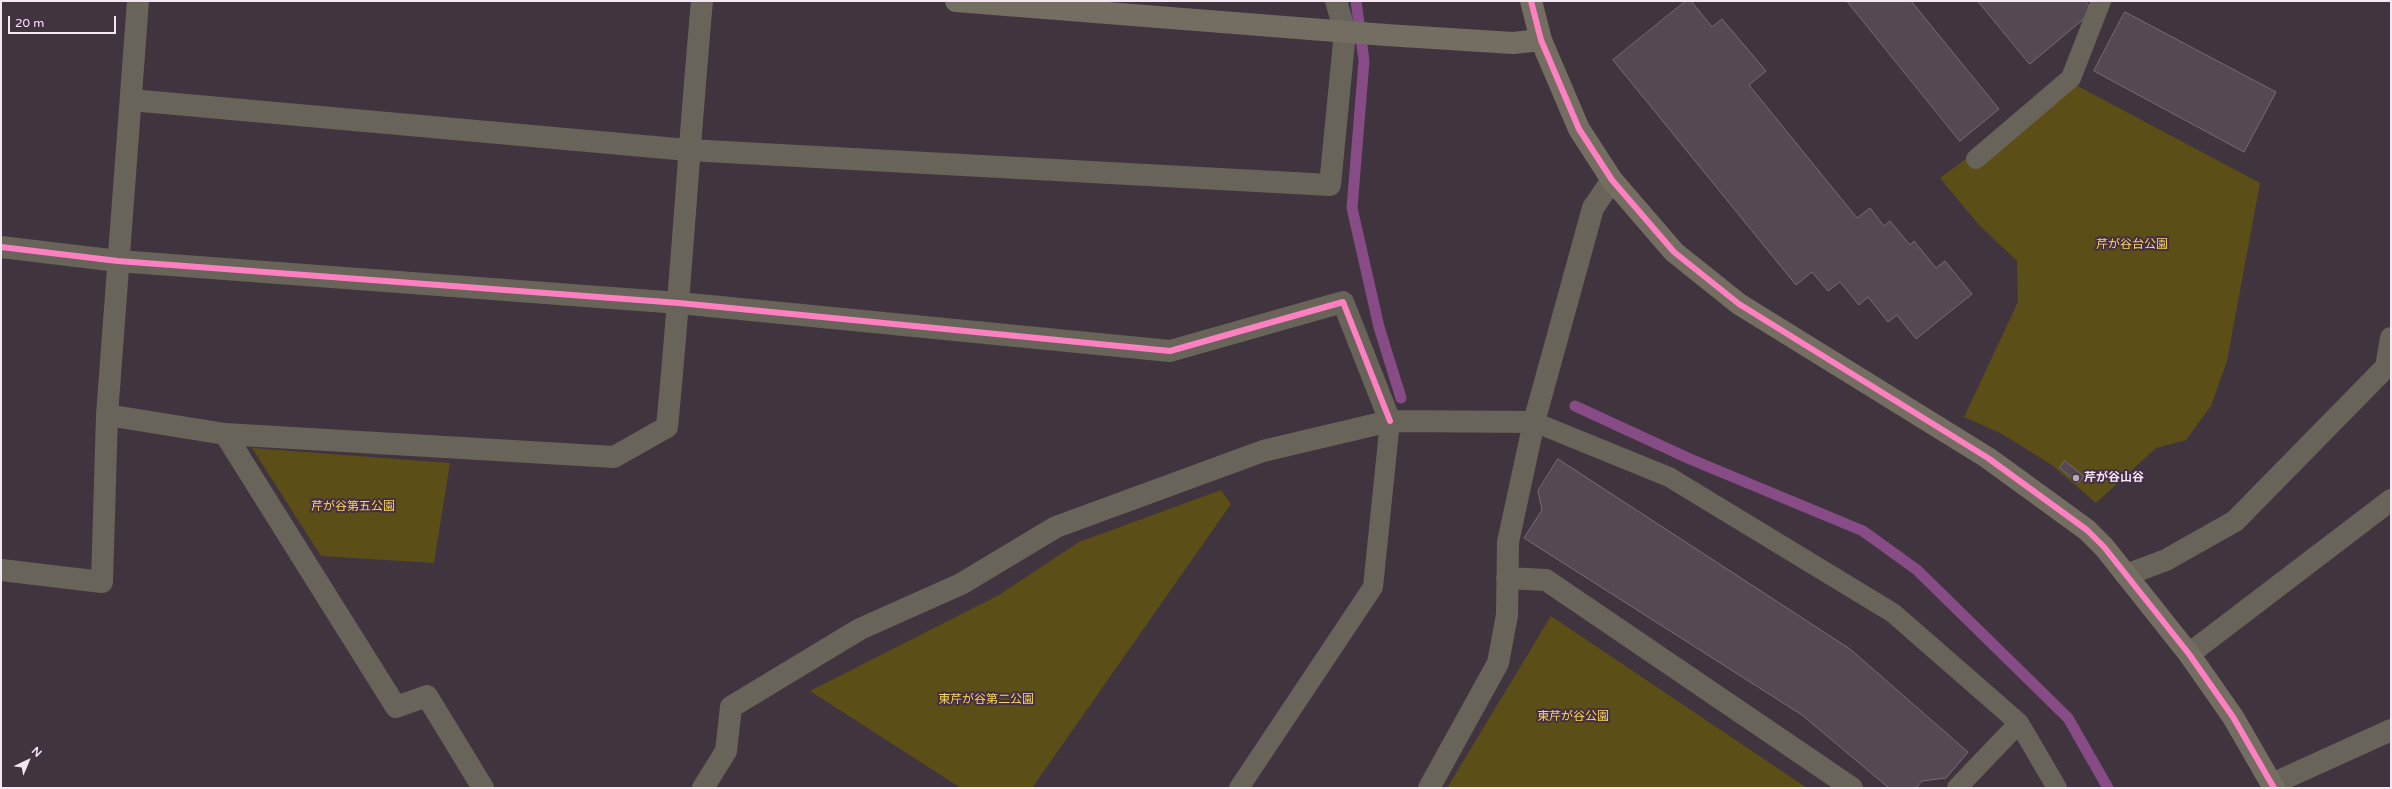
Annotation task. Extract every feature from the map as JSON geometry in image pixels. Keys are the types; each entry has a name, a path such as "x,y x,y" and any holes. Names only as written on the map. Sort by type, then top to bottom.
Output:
{"street":[{"path":"1,570 102,582 107,415 138,1"},
{"path":"107,415 225,434 614,457 667,427 679,303 688,150 702,1"},
{"path":"956,1 1386,35 1512,43 1541,40"},
{"path":"130,100 688,150 1330,185 1347,32 1336,1"},
{"path":"1531,1 1541,40 1579,129 1612,180 1674,252 1739,304 1988,458 2087,530 2126,575 2189,654 2233,717 2273,786 2391,730"},
{"path":"1429,788 1498,663 1507,615 1508,542 1534,422 1593,208 1612,180"},
{"path":"1,247 118,261 679,303 1170,351 1343,302 1390,421"},
{"path":"2126,575 2166,560 2235,521 2389,364 2391,338"},
{"path":"703,788 726,751 731,707 860,629 962,584 1056,527 1263,451 1390,421 1534,422"},
{"path":"225,434 396,707 427,696 483,788"},
{"path":"2189,654 2391,500"},
{"path":"1507,578 1546,580 1852,788"}],"lane":[{"path":"1976,159 2071,78 2101,1"},
{"path":"1239,788 1373,587 1390,421"},
{"path":"1534,422 1669,477 1893,613 2019,724 2057,788"},
{"path":"1957,788 2019,724"}],"green space":[{"name":"芹が谷台公園","path":"2070,82 2260,183 2227,361 2211,406 2186,440 2156,448 2096,503 2052,465 2000,433 1964,417 2018,302 2017,261 1979,225 1940,178"},
{"name":"芹が谷第五公園","path":"252,448 450,463 434,563 321,556"},
{"name":"東芹が谷第二公園","path":"1221,490 1231,504 1032,788 961,788 810,691 999,595 1079,542"},
{"name":"東芹が谷公園","path":"1551,616 1807,788 1447,788"}],"building":[{"path":"1686,1 1691,1 1712,27 1722,19 1766,71 1749,85 1857,218 1870,208 1884,226 1890,221 1910,245 1914,241 1936,268 1945,261 1972,294 1916,339 1897,315 1888,322 1868,297 1859,305 1840,282 1828,291 1812,272 1796,285 1613,60"},
{"path":"1847,1 1911,1 1999,109 1960,141"},
{"path":"1978,1 2085,1 2093,11 2030,64"},
{"path":"2125,12 2276,92 2244,152 2094,71"},
{"path":"1558,459 1850,649 1968,752 1946,778 1922,781 1916,788 1889,788 1802,715 1524,538 1542,510 1538,491"},
{"path":"2065,461 2084,476 2078,483 2060,468"}],"waterway":[{"path":"1356,1 1364,61 1352,208 1379,327 1401,398"},
{"path":"1575,406 1690,459 1863,531 1917,570 2068,718 2108,788"}],"cycle path":[{"path":"1531,1 1541,40 1579,129 1612,180 1674,252 1739,304 1988,458 2087,530 2104,547 2189,654 2233,717 2274,788"},
{"path":"1,247 118,261 679,303 1170,351 1343,302 1390,421"}],"place":[{"name":"芹が谷山谷","path":"2076,478"}]}
